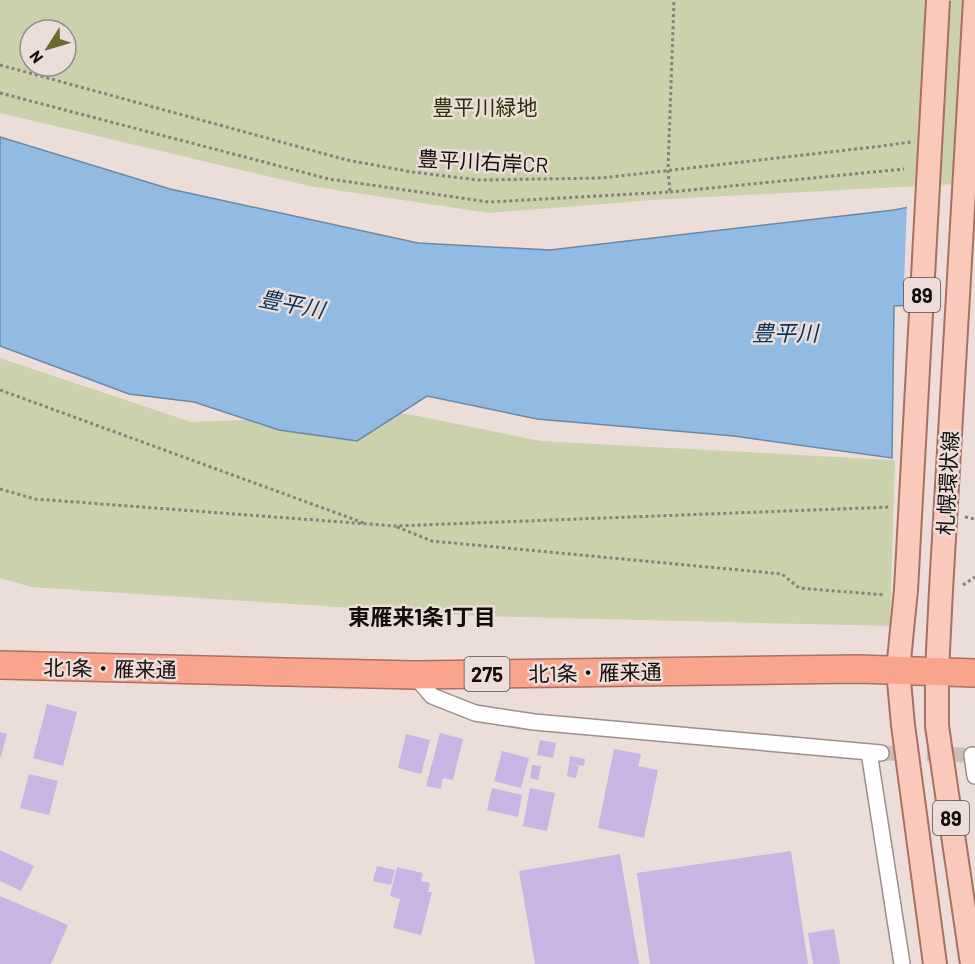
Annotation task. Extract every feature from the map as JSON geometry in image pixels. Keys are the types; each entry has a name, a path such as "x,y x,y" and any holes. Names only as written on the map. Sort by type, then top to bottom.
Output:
{"highway":[{"name":"北1条・雁来通","path":"0,665 414,675 898,670 975,673"}],"main road":[{"name":"札幌環状線","path":"935,964 906,747 898,670 896,592 938,0"},
{"name":"札幌環状線","path":"972,964 937,726 937,671 975,0"}],"street":[{"path":"414,675 432,696 475,713 534,722 875,752 902,964"},
{"path":"971,755 975,776"}],"path":[{"path":"670,192 668,170 674,0"},
{"name":"豊平川右岸CR","path":"0,65 347,160 412,172 478,180 538,181 602,178 882,147 917,141"},
{"path":"0,93 329,179 489,202 670,192 904,169"},
{"path":"0,390 368,525"},
{"path":"0,489 34,499 395,526 897,506"},
{"path":"963,517 975,519"},
{"path":"395,526 432,541 782,574 799,588 896,592"},
{"path":"963,585 975,577"}],"green space":[{"name":"豊平川緑地","path":"0,0 975,0 975,183 652,200 489,213 309,186 0,113"},
{"path":"0,358 191,422 408,414 540,441 895,460 890,626 477,616 31,587 0,578"}],"water":[{"name":"豊平川","path":"0,137 170,189 418,243 550,250 894,210 975,194 975,302 894,306 892,458 734,436 537,419 427,396 357,441 279,430 194,402 129,394 0,346"}],"pier":[{"path":"975,191 975,305 903,308 907,204"}],"building":[{"path":"47,704 77,712 63,766 33,758"},
{"path":"0,732 7,734 1,757 0,757"},
{"path":"440,733 463,739 453,780 443,778 441,789 426,786"},
{"path":"406,734 430,740 421,774 398,768"},
{"path":"540,740 556,743 553,758 537,755"},
{"path":"614,749 641,754 638,766 658,770 644,838 598,828"},
{"path":"502,751 529,758 521,788 494,781"},
{"path":"570,756 585,759 584,766 569,764"},
{"path":"569,764 579,766 576,778 567,776"},
{"path":"532,765 541,766 538,780 530,778"},
{"path":"29,774 58,781 49,815 20,808"},
{"path":"492,788 522,795 518,817 487,810"},
{"path":"530,788 555,793 547,831 523,826"},
{"path":"0,850 34,866 21,891 0,881"},
{"path":"791,851 808,964 650,964 637,873"},
{"path":"620,854 639,964 535,964 519,871"},
{"path":"377,866 395,870 391,885 373,881"},
{"path":"397,867 423,873 421,881 430,883 428,892 432,892 421,935 393,928 400,899 390,896"},
{"path":"0,896 68,925 51,964 0,964"},
{"path":"834,929 840,964 813,964 808,933"}],"tunnel":[{"path":"881,753 966,755"}],"district":[{"name":"東雁来1条1丁目","path":"422,616"}]}
